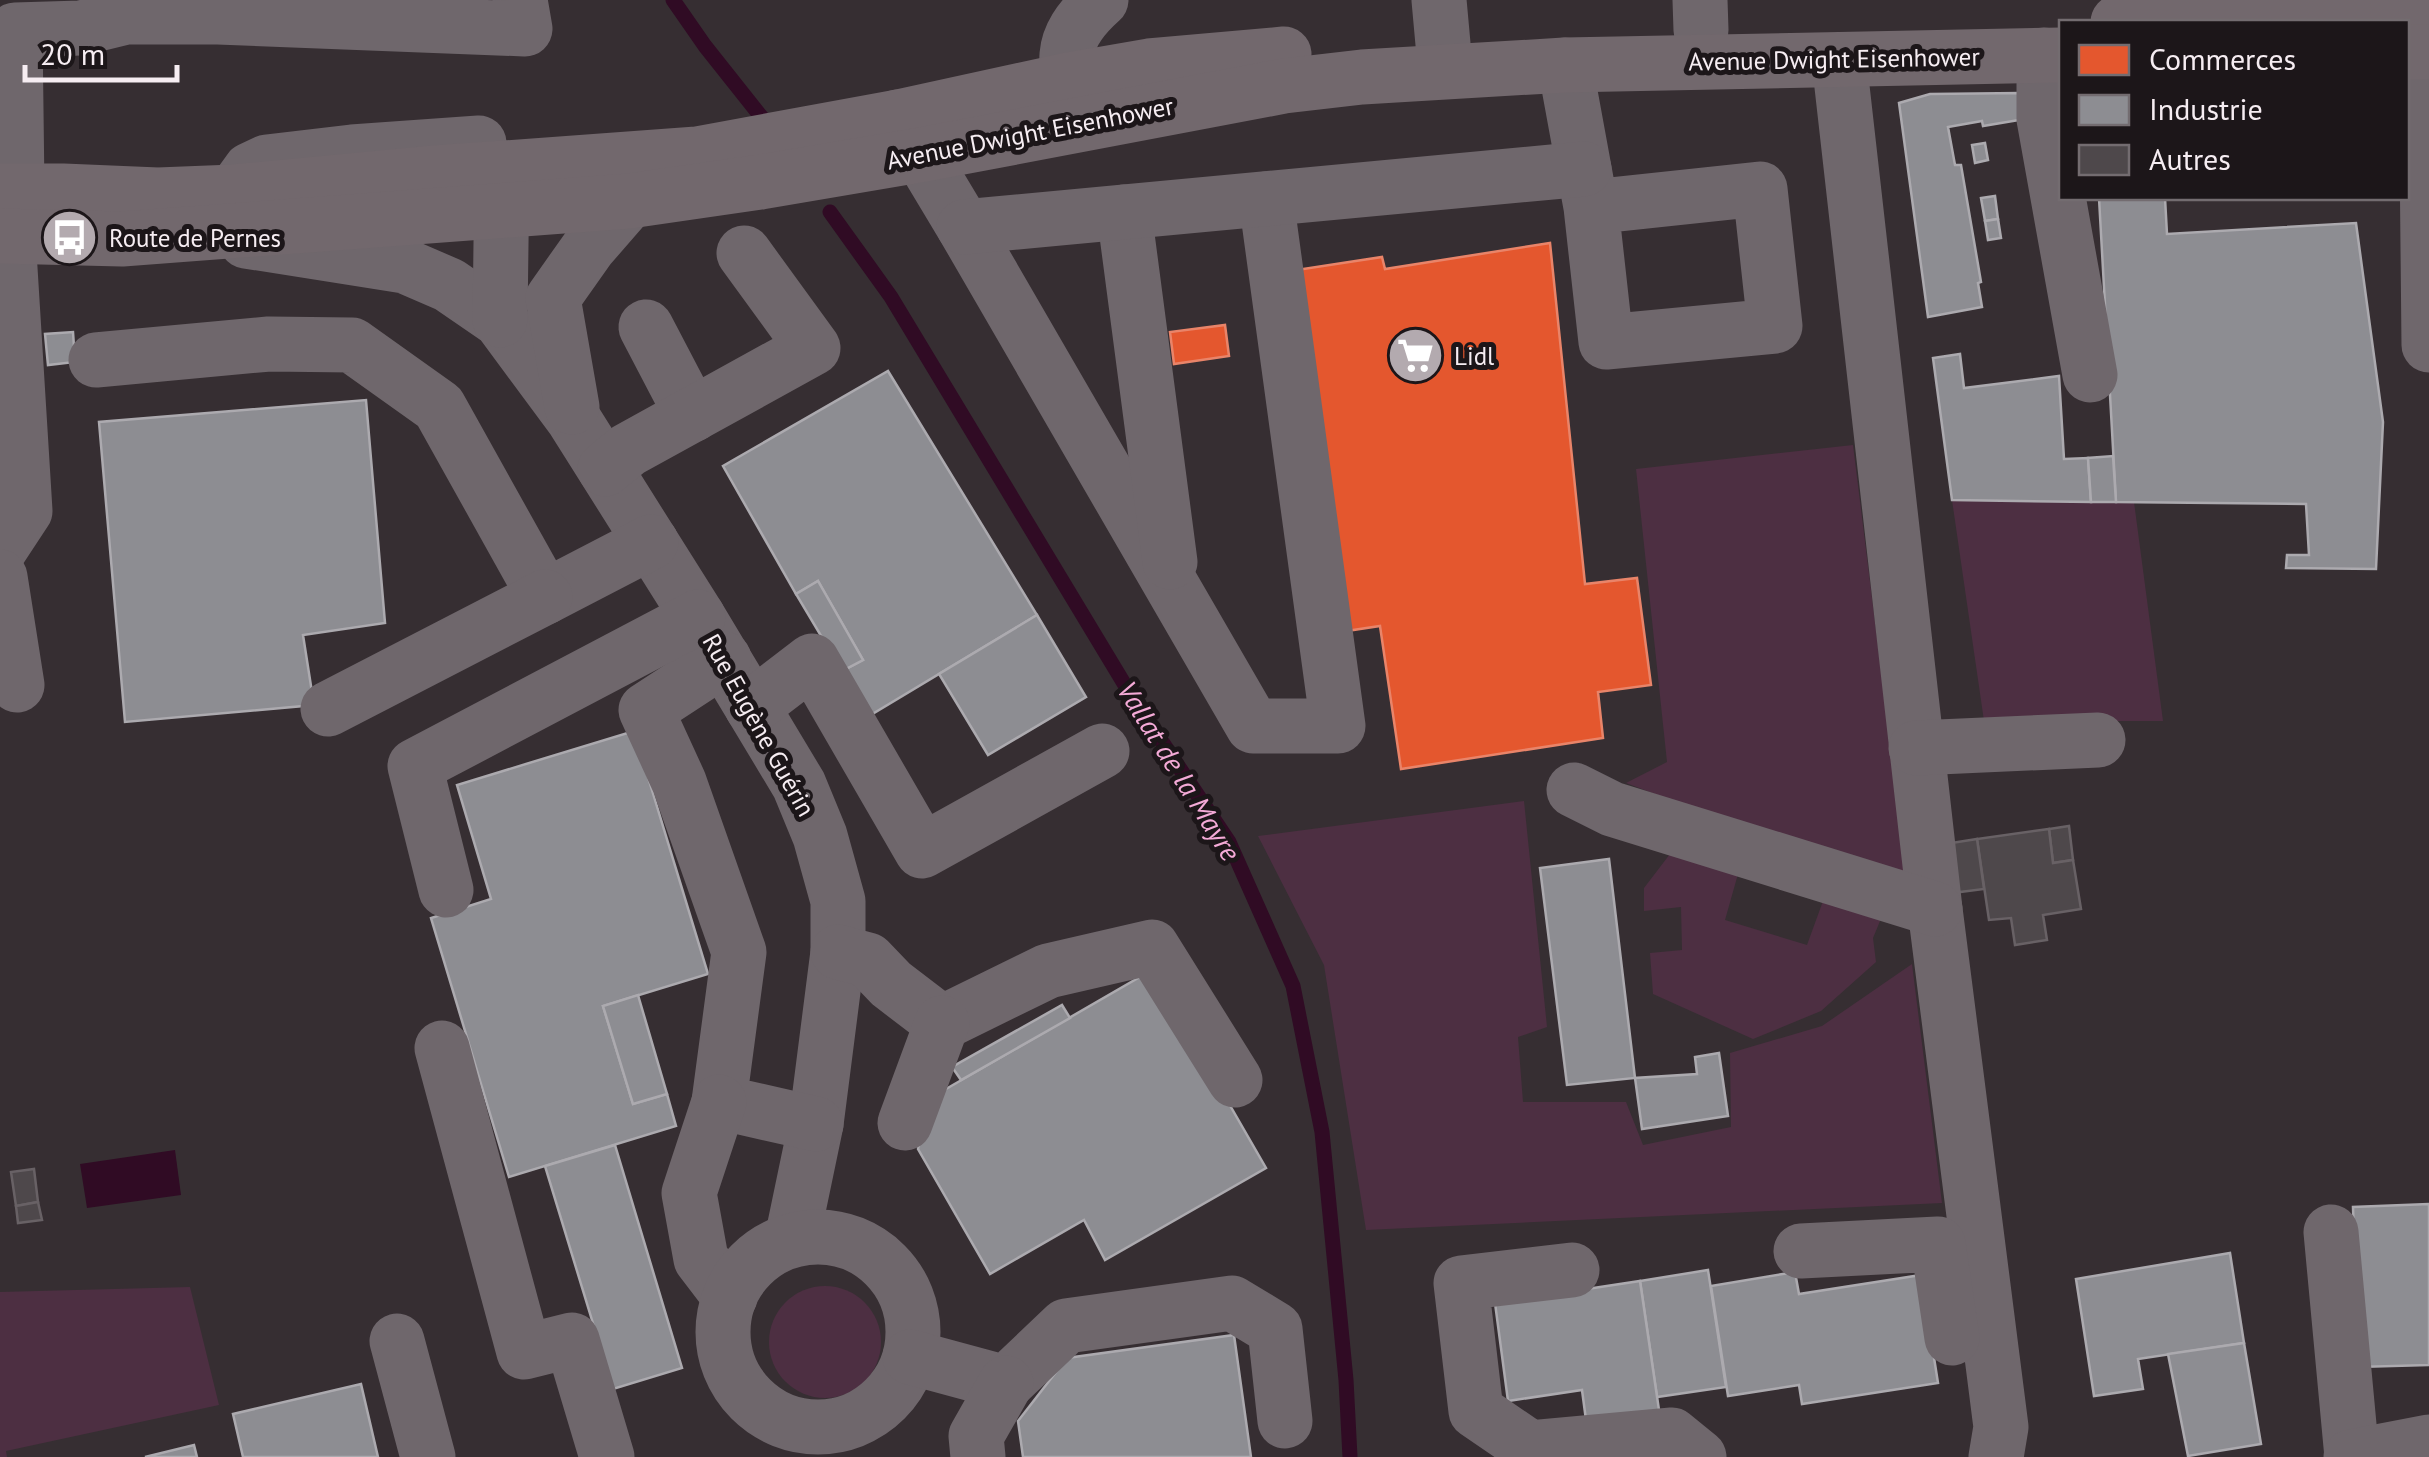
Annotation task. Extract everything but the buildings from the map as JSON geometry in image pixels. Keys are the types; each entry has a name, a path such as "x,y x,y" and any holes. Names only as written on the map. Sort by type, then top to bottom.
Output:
{"main road":[{"path":"2143,14 2288,7 2340,20"},
{"name":"Avenue Dwight Eisenhower","path":"1076,102 1167,64 1440,22 1701,15 1997,32 2056,46"},
{"name":"Avenue Dwight Eisenhower","path":"6,213 234,192 502,189 628,202 761,182 909,136 1076,102 1362,77 1565,65 1839,60 2056,46"},
{"name":"Avenue Dwight Eisenhower","path":"6,213 122,239 194,233 502,189 697,154 909,136"}],"street":[{"path":"0,549 25,511 6,213 8,30 81,28 192,8 379,12 525,29 520,0"},
{"path":"1076,102 1067,64 1070,41 1080,20 1102,0"},
{"path":"2423,41 2416,147 2429,345"},
{"path":"2056,46 2044,119 2090,375"},
{"path":"1801,1250 1938,1244 1966,1442 1992,1457 2000,1427 1916,748 1839,60"},
{"path":"964,227 1266,199 1587,188 1565,65"},
{"path":"234,192 250,170 267,162 352,152 639,132 674,139 697,154"},
{"path":"909,136 1253,726 1338,726 1266,199"},
{"path":"500,320 502,189"},
{"name":"Rue Eugène Guérin","path":"502,189 527,234 554,298 574,420"},
{"path":"554,298 589,247 628,202"},
{"path":"1124,212 1174,590"},
{"name":"Rue Eugène Guérin","path":"194,233 406,266 450,285 500,320 574,420 799,785 820,836 838,901 838,952 816,1124 792,1239"},
{"path":"605,469 628,450 813,348 744,253"},
{"path":"646,327 692,415"},
{"path":"96,360 269,344 352,345 439,407 546,596"},
{"path":"328,709 651,542"},
{"path":"0,576 17,685"},
{"path":"446,890 415,766 711,638"},
{"path":"711,638 646,710 678,782 739,952 719,1102 688,1194 701,1259 730,1297"},
{"path":"752,707 812,661 922,850 1102,751"},
{"path":"1916,748 2098,740"},
{"path":"1574,790 1612,809 1935,909"},
{"path":"905,1123 942,1023 1048,971 1152,948 1235,1080"},
{"path":"838,952 868,960 891,984 942,1023"},
{"path":"442,1048 524,1352 572,1340 607,1457"},
{"path":"719,1102 816,1124"},
{"path":"2331,1232 2351,1457 2429,1442"},
{"path":"840,1238 879,1258 901,1283 912,1314 910,1357 896,1387 882,1402 812,1442 757,1405 735,1380 722,1330 730,1297 746,1268 772,1248 792,1239 840,1238"},
{"path":"1572,1270 1461,1283 1476,1411 1530,1448 1672,1435 1699,1457"},
{"path":"978,1457 976,1436 1006,1383 1066,1326 1232,1303 1275,1330 1285,1420"},
{"path":"397,1342 428,1457"},
{"path":"910,1357 1006,1383"}],"shaded area":[{"path":"1853,445 1907,880 1889,883 1626,783 1667,762 1636,469"},
{"path":"1952,500 2134,502 2163,721 1984,721"},
{"path":"1524,801 1547,1027 1518,1037 1523,1102 1626,1102 1643,1145 1731,1127 1730,1053 1822,1026 1912,964 1942,1203 1366,1230 1324,965 1258,836"},
{"path":"1670,854 1738,874 1725,920 1807,945 1827,890 1885,909 1873,938 1876,962 1821,1011 1753,1039 1653,994 1650,953 1682,950 1681,907 1644,911 1644,888"},
{"path":"175,1150 181,1195 87,1208 80,1164"},
{"path":"825,1286 846,1290 864,1303 877,1321 881,1342 877,1363 864,1381 846,1394 825,1398 804,1394 786,1381 773,1363 769,1342 773,1321 786,1303 804,1290"},
{"path":"190,1287 219,1405 6,1451 7,1457 0,1457 0,1292"}],"waterway":[{"name":"Vallat de la Mayre","path":"673,0 763,119"},
{"name":"Vallat de la Mayre","path":"830,212 891,297 1134,700 1229,842 1293,986 1322,1132 1350,1457"}],"place":[{"name":"Route de Pernes","path":"70,238"},
{"name":"Lidl","path":"1415,356"}]}
